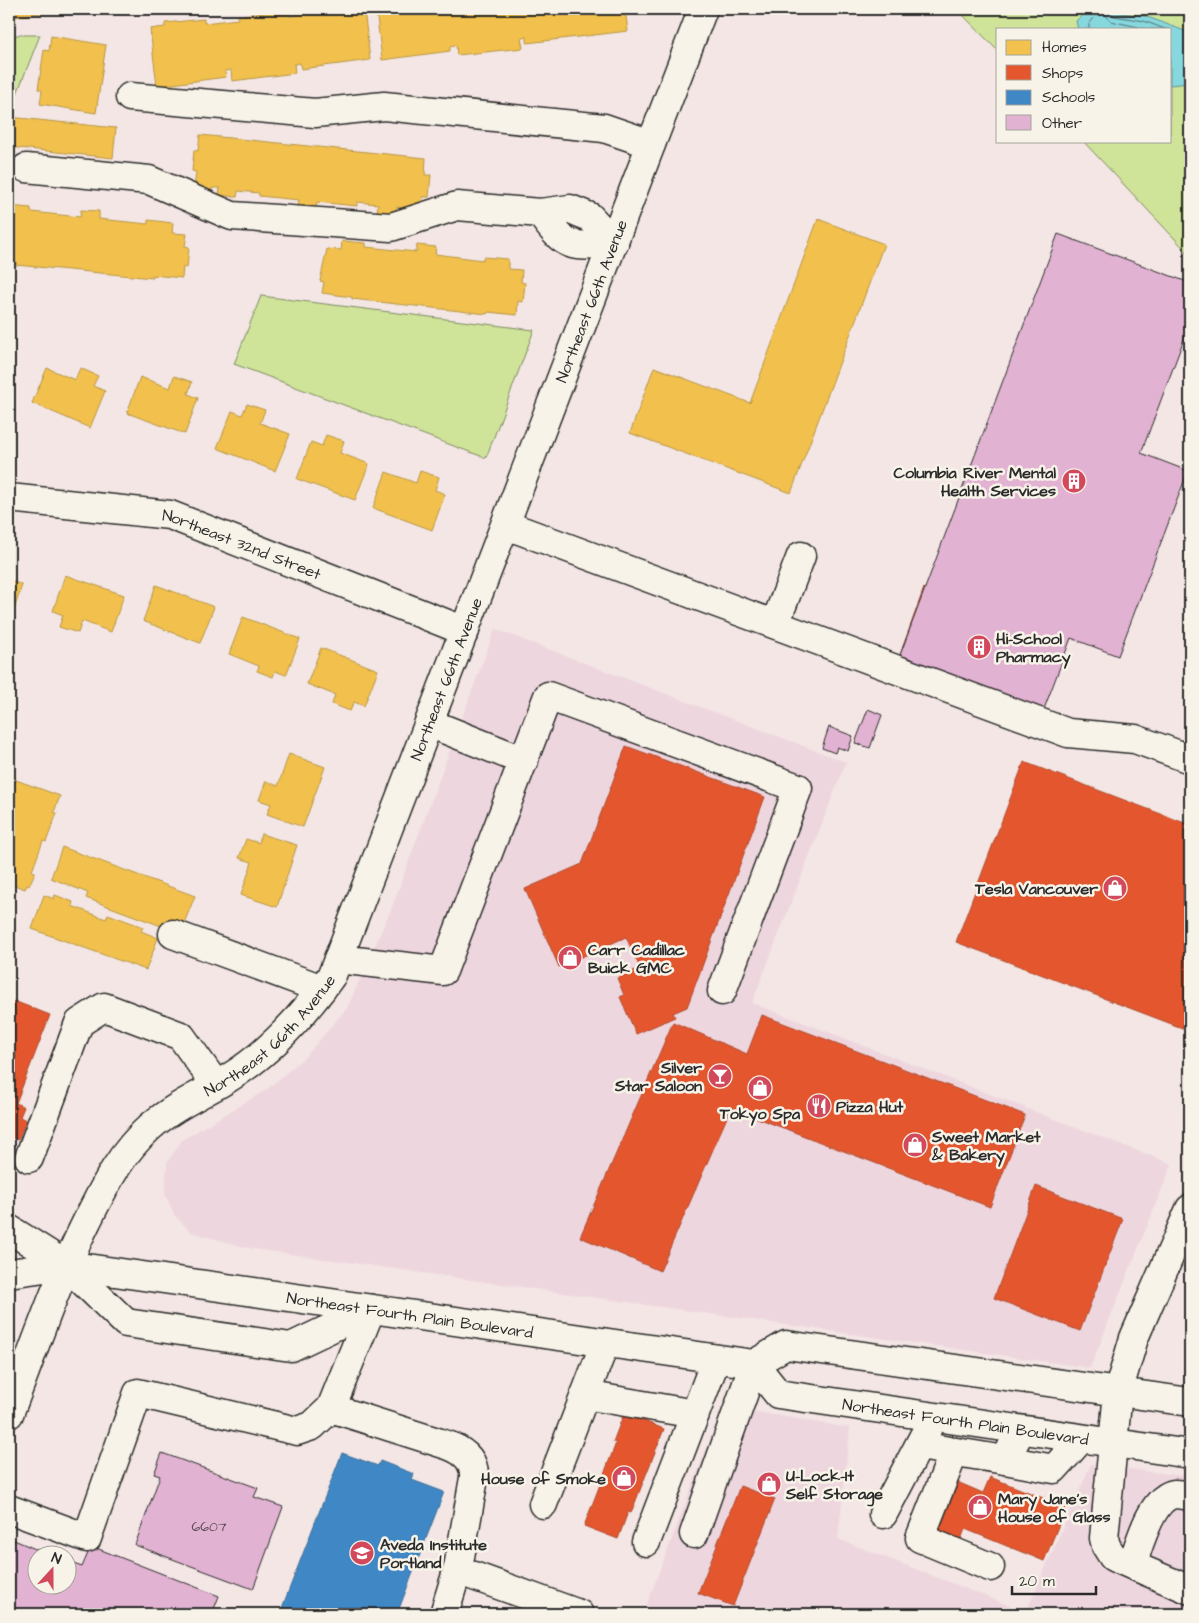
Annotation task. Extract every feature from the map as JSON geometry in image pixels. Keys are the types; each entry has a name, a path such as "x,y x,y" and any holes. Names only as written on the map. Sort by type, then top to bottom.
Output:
{"street":[{"name":"Northeast 66th Avenue","path":"9,1414 66,1265 113,1170 150,1127 216,1085 279,1040 309,1007 332,975 703,9"},
{"path":"130,97 315,113 384,106 604,128 651,144"},
{"path":"26,168 149,180 232,216 391,226 457,206 540,213 570,210 590,217 614,243"},
{"name":"Northeast 32nd Street","path":"9,498 170,515 465,631"},
{"path":"506,525 1068,733 1135,738 1190,758"},
{"path":"775,624 801,556"},
{"path":"338,959 443,971 548,696 798,788 722,991"},
{"path":"429,724 524,761"},
{"path":"173,934 322,990"},
{"path":"30,1158 79,1023 104,1007 181,1036 216,1085"},
{"path":"1190,1209 1134,1338 1118,1392 1104,1538 1106,1546 1114,1557 1190,1590"},
{"name":"Northeast Fourth Plain Boulevard","path":"9,1229 66,1265"},
{"path":"66,1265 126,1323 291,1347 371,1308"},
{"name":"Northeast Fourth Plain Boulevard","path":"9,1273 66,1265 716,1358 754,1364 778,1394 1190,1454"},
{"path":"9,1509 86,1538 138,1393 297,1431 312,1426 331,1408 371,1308"},
{"path":"543,1504 605,1343"},
{"path":"694,1534 754,1364 786,1345 1190,1402"},
{"path":"646,1542 716,1358"},
{"path":"585,1396 695,1414"},
{"path":"331,1408 450,1446 461,1451 469,1458 474,1478 457,1570 444,1614"},
{"path":"883,1514 934,1418"},
{"path":"1004,1460 1021,1430"},
{"path":"919,1446 1054,1470 1081,1439"},
{"path":"954,1452 920,1538 990,1567"},
{"path":"1132,1565 1153,1510 1162,1500 1174,1494 1190,1496"},
{"path":"457,1570 579,1614"}],"shaded area":[{"name":"Carr Cadillac Buick GMC","path":"495,629 846,762 752,1003 1172,1164 1090,1368 248,1248 191,1232 175,1216 165,1194 167,1163 182,1140 266,1090 307,1055 347,1008 390,912"},
{"name":"U-Lock-It Self Storage","path":"723,1406 850,1428 838,1539 1026,1612 1091,1464 1190,1477 1190,1614 643,1614"}],"green space":[{"path":"957,9 1190,9 1190,255 1084,142 1172,142 1172,28 996,28 996,49"},
{"path":"9,35 40,35 9,114"},
{"path":"261,296 534,330 486,458 234,364"}],"water":[{"path":"1089,9 1145,16 1190,33 1190,83 1172,85 1172,28 1078,28 1076,21"}],"building: Homes":[{"path":"9,9 65,9 9,18"},
{"path":"98,9 138,9 99,14"},
{"path":"311,9 364,9 370,60 301,69 300,63 294,64 295,73 232,81 231,70 225,71 226,77 157,86 150,29 165,27 165,23 204,19 204,23 238,19 237,16 275,11 276,15 289,13 289,16 295,16 295,13 312,11"},
{"path":"376,9 625,9 628,31 527,43 527,37 521,38 523,48 457,55 456,45 450,46 450,51 382,60"},
{"path":"51,36 106,45 96,113 40,104 42,90 38,89 44,50 49,51"},
{"path":"9,117 116,128 113,158 9,147"},
{"path":"200,135 426,158 425,175 431,175 429,197 423,197 421,213 397,207 396,214 377,212 378,204 357,202 357,206 317,202 316,209 298,207 299,200 259,196 259,193 238,191 237,197 219,195 220,188 212,188 212,192 194,190 196,172 192,171 194,150 198,151"},
{"path":"9,206 31,208 31,212 80,217 81,210 99,211 99,219 148,224 148,220 173,223 172,233 187,234 185,246 189,247 187,268 183,267 182,278 153,275 153,278 16,265 16,261 9,260"},
{"path":"818,219 884,244 791,493 630,433 654,367 750,403"},
{"path":"342,241 366,243 366,247 416,252 417,245 436,247 435,254 483,260 483,257 508,259 508,269 522,270 521,282 525,283 523,302 518,301 517,315 488,312 487,314 352,299 352,297 322,293 324,282 320,281 327,249 341,250"},
{"path":"47,368 75,380 80,368 98,376 93,386 105,391 90,428 32,403"},
{"path":"174,376 192,382 188,394 198,398 185,434 127,413 140,377 170,388"},
{"path":"247,404 265,410 260,423 290,434 275,471 217,448 232,411 242,415"},
{"path":"326,435 344,441 340,453 369,464 355,500 297,479 311,442 322,446"},
{"path":"420,471 439,477 435,490 445,494 432,530 373,508 386,472 416,483"},
{"path":"65,575 124,595 111,632 82,621 78,633 59,627 63,615 53,611"},
{"path":"9,580 22,585 10,622 9,622"},
{"path":"156,585 214,607 200,643 143,621"},
{"path":"243,617 300,639 286,675 275,671 273,677 257,671 259,666 229,654"},
{"path":"321,648 378,670 364,706 354,702 350,711 332,704 335,695 307,684"},
{"path":"289,754 325,767 303,827 267,814 271,804 259,800 266,781 278,786"},
{"path":"16,780 60,796 54,812 57,813 46,842 43,841 32,871 35,872 29,886 27,885 25,889 9,883 9,791 12,792"},
{"path":"261,834 297,845 277,907 241,895 252,862 239,858 246,839 259,843"},
{"path":"62,847 195,896 182,928 166,923 164,927 86,898 88,893 51,878"},
{"path":"44,895 54,899 55,895 73,902 72,906 106,919 108,914 143,927 141,931 158,938 146,970 32,929"},
{"path":"9,899 14,900 9,914"}],"building: Shops":[{"name":"Hi-School Pharmacy","path":"924,588 1058,638 1032,705 900,655"},
{"path":"626,746 765,797 687,1007 673,1013 675,1017 636,1034 620,997 624,995 617,978 640,968 626,937 559,967 525,889 582,864"},
{"path":"1024,762 1190,825 1190,1031 956,942"},
{"path":"14,1001 50,1015 16,1103 24,1107 20,1117 26,1120 18,1140 12,1138 9,1146 9,1016"},
{"path":"762,1015 1025,1115 990,1207 731,1108 660,1271 580,1237 673,1022 747,1054"},
{"path":"1036,1186 1123,1219 1080,1331 994,1298"},
{"name":"House of Smoke","path":"624,1413 664,1429 631,1513 628,1512 618,1539 584,1526 616,1443 613,1442"},
{"path":"990,1477 1066,1507 1044,1561 965,1529 960,1542 928,1529 948,1478 983,1493"},
{"path":"740,1486 775,1499 733,1606 698,1593"}],"building: Schools":[{"name":"Aveda Institute Portland","path":"342,1453 378,1466 380,1461 414,1474 412,1480 444,1492 397,1614 280,1613"}],"building: Other":[{"name":"Columbia River Mental Health Services","path":"1058,234 1190,283 1190,323 1141,453 1188,471 1118,656 1071,638 1044,709 900,655"},
{"path":"868,709 882,715 870,748 855,743"},
{"path":"829,727 853,736 848,751 837,747 835,753 822,748"},
{"path":"162,1453 258,1488 254,1497 283,1507 253,1589 135,1545 160,1476 154,1474"},
{"path":"14,1540 28,1546 28,1596 78,1596 78,1566 82,1567 91,1546 219,1596 212,1614 9,1614 9,1553"}],"place":[{"name":"Columbia River Mental Health Services","path":"1074,481"},
{"name":"Hi-School Pharmacy","path":"979,647"},
{"name":"Tesla Vancouver","path":"1115,888"},
{"name":"Carr Cadillac Buick GMC","path":"570,958"},
{"name":"Silver Star Saloon","path":"720,1076"},
{"name":"Tokyo Spa","path":"760,1088"},
{"name":"Pizza Hut","path":"819,1106"},
{"name":"Sweet Market & Bakery","path":"915,1145"},
{"name":"House of Smoke","path":"624,1478"},
{"name":"U-Lock-It Self Storage","path":"769,1484"},
{"name":"Mary Jane's House of Glass","path":"980,1507"},
{"name":"Aveda Institute Portland","path":"362,1553"}]}
